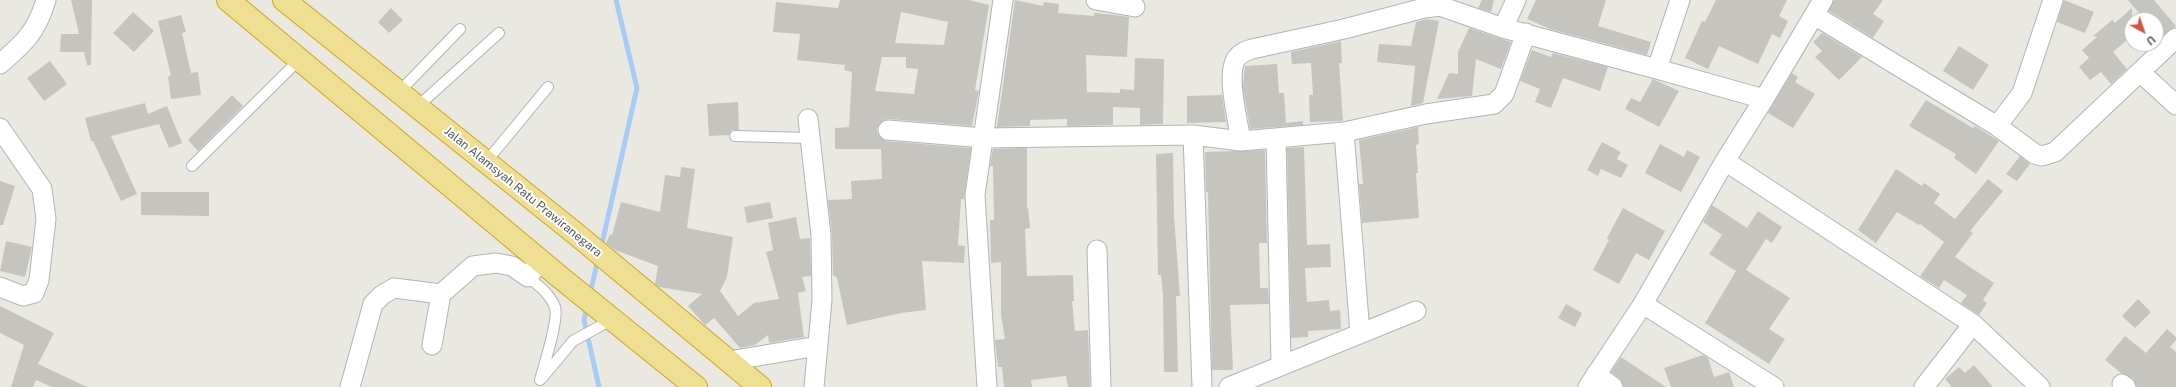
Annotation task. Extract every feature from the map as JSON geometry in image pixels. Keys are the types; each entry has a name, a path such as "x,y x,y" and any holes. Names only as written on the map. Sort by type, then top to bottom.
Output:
{"highway":[{"path":"228,0 300,59 534,269 561,278 602,319 696,387"},
{"name":"Jalan Alamsyah Ratu Prawiranegara","path":"284,0 576,234 760,387"}],"street":[{"path":"0,64 24,43 40,21 46,0"},
{"path":"987,387 976,195 1003,0"},
{"path":"1096,0 1135,7"},
{"path":"1503,28 1516,0"},
{"path":"1658,69 1680,0"},
{"path":"1997,126 2022,93 2053,0"},
{"path":"1241,141 1232,78 1233,67 1241,53 1252,49 1344,29 1424,8 1440,6 1503,28 1526,33 1764,99"},
{"path":"1613,387 1592,381 1643,304 1725,161 1819,7 1997,126 2035,154 2042,156 2048,156 2055,152 2176,38"},
{"path":"888,130 984,138 1193,135 1241,141 1344,132 1426,114 1494,104 1504,94 1526,33"},
{"path":"2140,72 2176,105"},
{"path":"808,120 821,235 822,300 814,387"},
{"path":"0,128 42,189 46,219 39,280 34,293 23,296 0,287"},
{"path":"1344,132 1360,333"},
{"path":"1193,135 1202,387"},
{"path":"1276,139 1281,365"},
{"path":"1725,161 1974,324 2040,387"},
{"path":"1097,250 1101,387"},
{"path":"432,345 441,294 473,266 496,263 534,269"},
{"path":"350,387 373,304 382,295 394,288 441,294"},
{"path":"1643,304 1774,387"},
{"path":"1229,387 1416,311"},
{"path":"1924,387 1974,324"},
{"path":"729,362 818,346"}],"lane":[{"path":"399,92 460,29"},
{"path":"417,107 499,33"},
{"path":"192,166 300,59"},
{"path":"486,162 548,87"},
{"path":"735,136 810,138"},
{"path":"534,269 555,308 555,320 540,384"},
{"path":"540,384 573,341 602,319"}],"building":[{"path":"71,0 92,0 91,65 87,65 84,52 60,52 61,34 79,34"},
{"path":"840,0 969,0 989,5 975,90 979,91 972,126 889,119 883,120 877,129 878,135 887,141 971,148 964,199 961,199 958,245 965,246 964,263 922,261 926,310 901,313 847,325 837,278 833,275 832,235 828,200 852,199 851,181 882,179 881,149 835,149 835,128 849,127 852,72 844,70 845,65 797,60 800,34 773,32 776,2 838,8","holes":["901,12 948,22 944,45 895,43","882,57 906,57 906,68 918,69 914,94 875,91"]},
{"path":"1015,0 1043,6 1044,2 1059,4 1058,13 1094,16 1094,13 1129,17 1127,57 1086,55 1087,92 1120,93 1120,89 1134,90 1135,58 1164,59 1163,124 1140,125 1140,108 1113,107 1113,125 1067,126 1067,119 1030,120 1030,126 997,127"},
{"path":"1482,0 1494,0 1491,12 1478,8"},
{"path":"1536,0 1606,0 1598,26 1651,42 1647,55 1550,29 1527,19"},
{"path":"1716,0 1787,0 1779,16 1788,21 1780,38 1772,34 1758,64 1719,46 1708,69 1685,58 1702,21 1705,22"},
{"path":"1834,0 1883,0 1873,14 1884,21 1873,38 1829,11"},
{"path":"2064,0 2094,12 2085,33 2057,22"},
{"path":"2128,0 2154,0 2176,26 2164,35 2164,12 2138,12"},
{"path":"391,8 403,20 389,33 378,22"},
{"path":"133,12 154,31 134,52 113,33"},
{"path":"181,15 186,32 182,33 191,73 198,72 201,95 171,99 168,76 171,76 158,21"},
{"path":"2124,15 2124,43 2113,52 2127,69 2111,84 2101,72 2090,80 2079,67 2089,58 2082,50 2097,37 2093,36 2112,20 2115,23"},
{"path":"1427,19 1439,21 1423,103 1411,106 1415,66 1377,62 1379,44 1411,46 1416,22"},
{"path":"1469,28 1511,42 1501,69 1476,59 1472,96 1437,99 1449,73 1458,74 1458,52"},
{"path":"1822,33 1862,57 1839,80 1815,57 1822,51 1813,42"},
{"path":"1341,41 1342,63 1339,63 1343,121 1310,122 1309,95 1313,95 1311,63 1292,64 1291,52"},
{"path":"1959,46 1989,65 1973,90 1943,71"},
{"path":"1532,50 1551,57 1553,53 1608,67 1600,91 1563,78 1551,108 1535,102 1540,89 1520,81"},
{"path":"50,61 67,84 44,101 27,78"},
{"path":"1277,64 1279,93 1284,93 1286,123 1303,121 1303,125 1250,129 1243,86 1245,66"},
{"path":"1792,73 1798,77 1795,82 1815,94 1793,128 1768,113"},
{"path":"1653,79 1679,91 1659,127 1625,109 1631,98 1640,102"},
{"path":"232,95 243,106 198,151 188,140"},
{"path":"1222,95 1226,122 1187,123 1187,96"},
{"path":"1926,100 1973,128 1975,126 1999,141 1976,174 1954,158 1956,154 1909,126"},
{"path":"738,102 739,130 732,130 729,135 709,136 707,104"},
{"path":"145,103 148,114 167,106 182,143 169,148 159,124 111,136 137,194 121,201 93,141 91,141 85,118"},
{"path":"1418,127 1419,144 1416,145 1418,173 1416,173 1419,218 1362,223 1359,184 1363,184 1359,140"},
{"path":"1602,142 1621,152 1617,159 1628,165 1621,178 1601,169 1598,176 1587,170"},
{"path":"1660,144 1684,157 1687,150 1700,157 1681,192 1645,173"},
{"path":"1304,147 1307,245 1330,244 1331,267 1305,268 1307,302 1329,300 1330,311 1340,310 1341,329 1308,331 1308,337 1291,338 1287,148"},
{"path":"1027,148 1027,208 1030,228 1025,229 1027,276 1073,275 1074,301 1072,301 1075,331 1088,330 1090,387 1068,387 1066,376 1031,380 1032,387 1004,387 1002,367 998,367 995,340 1005,339 1001,315 1001,262 991,263 990,220 994,220 993,166 990,166 993,149"},
{"path":"1265,150 1267,243 1259,243 1260,288 1268,288 1269,304 1230,305 1233,370 1212,370 1208,192 1206,192 1205,152"},
{"path":"1173,153 1174,216 1180,296 1176,296 1178,372 1164,372 1163,296 1161,275 1158,275 1156,154"},
{"path":"2020,156 2030,164 2017,181 2006,174"},
{"path":"681,167 695,169 687,228 733,237 727,277 720,291 738,316 754,303 779,299 766,252 773,250 768,223 796,217 800,239 810,238 811,276 802,277 806,291 798,293 804,337 769,343 768,335 755,345 740,348 714,318 705,325 688,306 702,294 659,287 655,284 658,266 615,250 606,243 610,234 612,235 621,202 660,212 665,175 680,177"},
{"path":"1896,169 1922,186 1924,183 1940,194 1934,203 1955,219 1988,179 2003,191 1970,231 1973,233 1955,257 1994,283 1983,300 1987,303 1979,315 1961,303 1967,295 1944,280 1939,288 1920,276 1944,242 1920,224 1919,225 1897,212 1876,243 1858,230"},
{"path":"0,181 15,186 3,225 0,225"},
{"path":"141,192 209,192 209,216 141,215"},
{"path":"770,202 773,218 747,223 744,207"},
{"path":"1712,205 1747,228 1758,211 1782,227 1772,243 1766,239 1746,270 1790,298 1769,329 1785,339 1769,364 1705,323 1736,271 1709,254 1722,235 1703,222"},
{"path":"1623,208 1665,231 1649,260 1636,253 1619,284 1593,270 1609,240 1607,238"},
{"path":"6,241 32,247 25,277 0,271"},
{"path":"2138,299 2151,312 2135,328 2122,316"},
{"path":"1566,304 1582,313 1575,327 1558,318"},
{"path":"0,306 54,333 38,364 87,387 52,387 36,380 33,387 11,387 24,345 0,333"},
{"path":"2167,329 2176,337 2176,340 2170,347 2176,352 2176,387 2137,387 2133,378 2121,373 2105,360 2125,336 2146,353"},
{"path":"1703,355 1708,358 1714,377 1729,372 1734,387 1671,387 1664,368"},
{"path":"1621,357 1666,387 1624,387 1620,379 1611,372"},
{"path":"1974,365 1993,387 1950,387 1951,386 1945,379 1959,367 1965,373"}],"waterway":[{"path":"601,248 637,88 616,0"},
{"path":"590,294 598,259"},
{"path":"587,306 584,320 599,387"}]}
